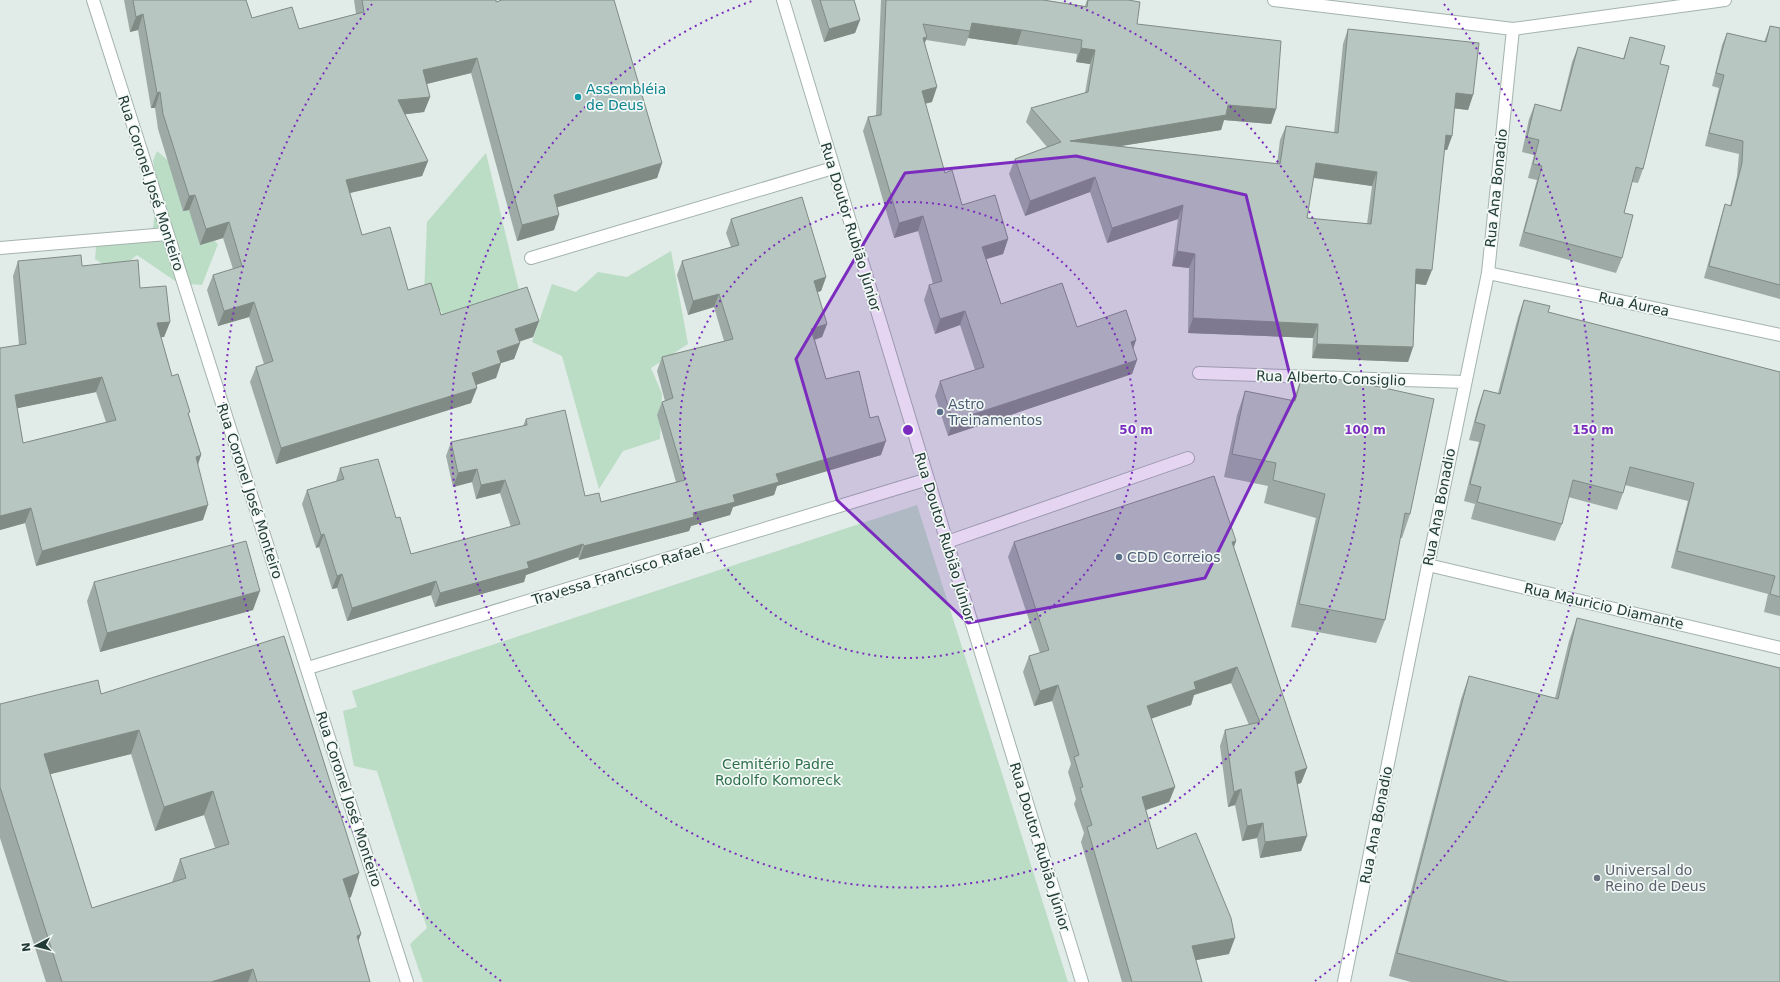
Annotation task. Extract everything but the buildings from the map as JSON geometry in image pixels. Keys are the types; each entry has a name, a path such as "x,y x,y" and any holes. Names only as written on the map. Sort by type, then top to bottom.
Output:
{"street":[{"name":"Rua Coronel José Monteiro","path":"93,0 408,982"},
{"name":"Rua Doutor Rubião Júnior","path":"783,0 946,542 1082,982"},
{"path":"1274,0 1513,29 1725,0"},
{"name":"Rua Ana Bonadio","path":"1344,982 1464,382 1488,273 1513,29"},
{"path":"530,258 833,168"},
{"path":"0,248 167,234"},
{"name":"Rua Áurea","path":"1488,273 1780,335"},
{"name":"Rua Alberto Consiglio","path":"1199,373 1464,382"},
{"path":"946,542 1188,458"},
{"name":"Travessa Francisco Rafael","path":"308,668 928,479"},
{"name":"Rua Mauricio Diamante","path":"1428,565 1780,648"}],"highlighted area":[{"path":"1076,156 1246,195 1295,396 1205,578 968,623 837,500 796,359 905,173"}],"green space":[{"path":"157,151 194,183 197,227 218,244 202,285 178,283 137,255 116,272 95,259 97,237 153,228 158,185 153,161"},
{"path":"486,153 526,319 439,331 442,312 424,295 427,222"},
{"path":"671,251 688,344 651,368 662,394 660,439 623,451 599,489 562,356 532,342 552,284 576,292 598,272 627,277"},
{"name":"Cemitério Padre Rodolfo Komoreck","path":"917,505 1068,982 423,982 410,944 427,928 377,771 354,766 343,711 357,707 352,691"}],"place":[{"name":"Assembléia de Deus","path":"578,97"},
{"name":"Astro Treinamentos","path":"940,412"},
{"name":"CDD Correios","path":"1119,557"},
{"name":"Universal do Reino de Deus","path":"1597,878"}]}
